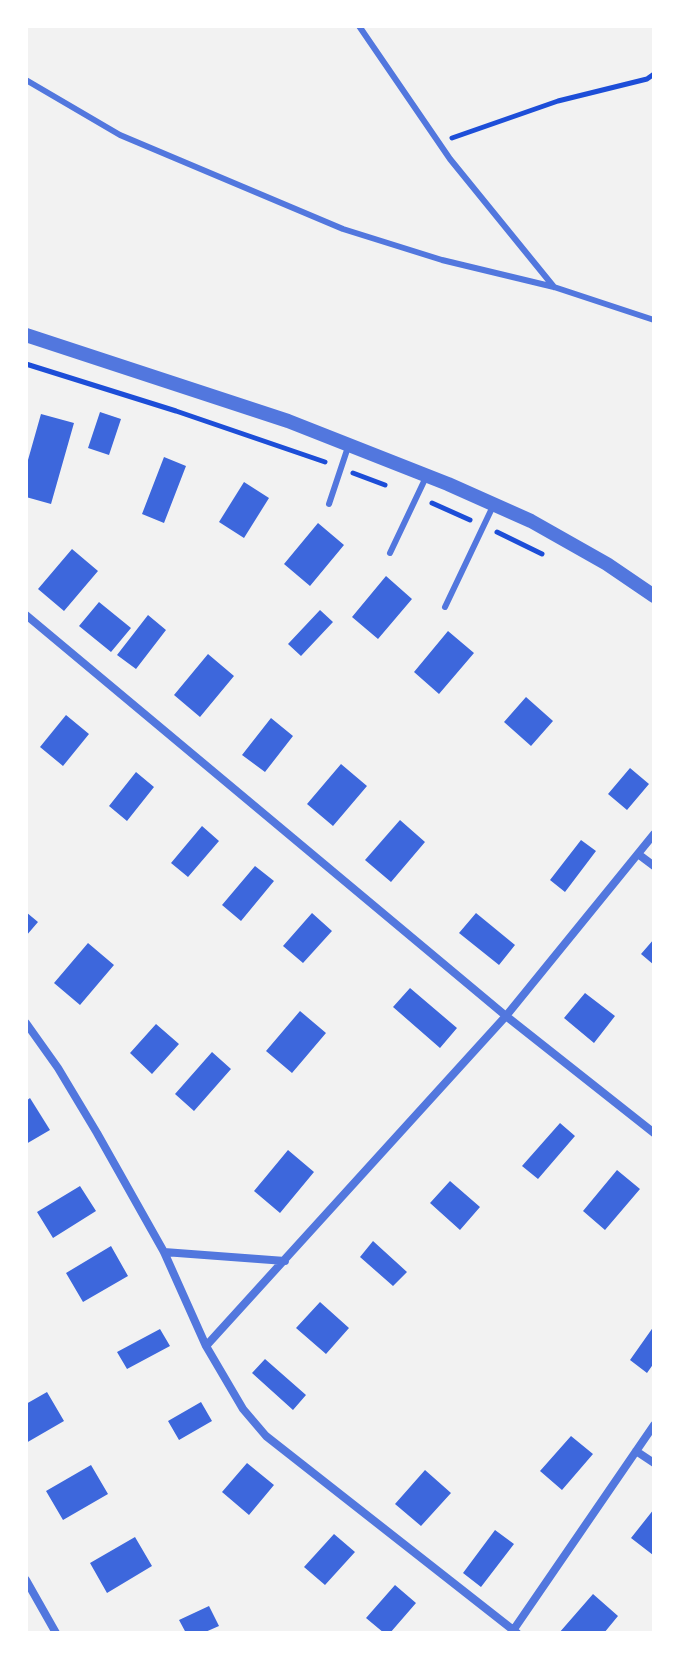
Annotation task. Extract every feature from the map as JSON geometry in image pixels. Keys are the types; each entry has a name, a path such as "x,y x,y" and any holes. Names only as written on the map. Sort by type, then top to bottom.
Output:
{"street":[{"path":"26,335 288,421 427,475 531,521 607,564 654,596"},
{"path":"26,615 506,1016 654,1133"},
{"path":"206,1346 506,1016 654,834"},
{"path":"638,854 654,866"},
{"path":"26,1023 58,1068 164,1252 206,1346 243,1409 266,1436 514,1632 654,1425"},
{"path":"164,1252 285,1261"},
{"path":"636,1451 654,1463"},
{"path":"26,1580 56,1633"}],"lane":[{"path":"359,26 439,143 554,287"},
{"path":"26,80 120,135 343,229 442,260 554,287 654,320"},
{"path":"329,504 349,444"},
{"path":"390,553 427,475"},
{"path":"445,607 494,504"}],"path":[{"path":"439,143 558,101 647,79 654,74"}],"building":[{"path":"100,412 121,419 109,455 88,448"},
{"path":"41,414 74,423 51,504 26,497 26,467"},
{"path":"164,457 186,466 164,523 142,514"},
{"path":"244,482 269,498 244,538 219,522"},
{"path":"318,523 344,545 310,586 284,564"},
{"path":"72,549 98,571 64,611 38,589"},
{"path":"386,576 412,599 378,639 352,617"},
{"path":"99,602 131,628 111,652 79,626"},
{"path":"320,610 333,622 301,656 288,644"},
{"path":"148,615 166,630 136,669 117,655"},
{"path":"448,631 474,653 439,694 414,672"},
{"path":"208,654 234,676 200,717 174,695"},
{"path":"526,697 553,721 531,746 504,722"},
{"path":"66,715 89,734 63,766 40,747"},
{"path":"271,718 293,736 265,772 242,755"},
{"path":"341,764 367,786 333,826 307,804"},
{"path":"630,768 649,784 627,810 608,794"},
{"path":"136,772 154,787 127,821 109,806"},
{"path":"400,820 425,842 391,882 365,860"},
{"path":"202,826 219,841 188,877 171,863"},
{"path":"581,840 596,851 565,892 550,880"},
{"path":"255,866 274,881 241,921 222,905"},
{"path":"26,912 38,922 26,936"},
{"path":"312,913 332,931 303,963 283,946"},
{"path":"476,913 515,945 499,965 459,933"},
{"path":"654,939 654,965 641,954"},
{"path":"88,943 114,965 80,1005 54,983"},
{"path":"410,988 457,1028 440,1048 393,1007"},
{"path":"585,993 615,1016 594,1043 564,1018"},
{"path":"300,1011 326,1033 292,1073 266,1051"},
{"path":"156,1024 179,1044 152,1074 130,1053"},
{"path":"212,1052 231,1069 194,1111 175,1094"},
{"path":"30,1098 50,1130 26,1144 26,1101"},
{"path":"560,1123 575,1136 538,1179 522,1166"},
{"path":"288,1150 314,1172 280,1213 254,1191"},
{"path":"617,1170 640,1189 605,1230 583,1211"},
{"path":"450,1181 480,1207 460,1230 430,1203"},
{"path":"80,1186 96,1211 53,1238 37,1212"},
{"path":"373,1241 407,1272 393,1286 360,1257"},
{"path":"111,1246 128,1276 83,1302 66,1273"},
{"path":"320,1302 349,1328 326,1354 296,1328"},
{"path":"654,1326 654,1363 647,1373 630,1360"},
{"path":"160,1329 170,1346 127,1369 117,1352"},
{"path":"265,1359 306,1395 293,1410 252,1373"},
{"path":"47,1392 64,1421 26,1443 26,1404"},
{"path":"201,1402 212,1421 179,1440 168,1421"},
{"path":"571,1436 593,1454 562,1490 540,1471"},
{"path":"247,1463 274,1485 249,1515 222,1492"},
{"path":"91,1465 108,1494 63,1520 46,1491"},
{"path":"425,1470 451,1493 421,1526 395,1504"},
{"path":"654,1509 654,1553 653,1555 631,1538"},
{"path":"495,1530 514,1544 481,1587 463,1573"},
{"path":"334,1534 355,1552 325,1585 304,1567"},
{"path":"135,1537 152,1566 107,1593 90,1563"},
{"path":"395,1585 416,1603 390,1633 384,1633 366,1618"},
{"path":"593,1594 618,1616 604,1633 559,1633"},
{"path":"209,1606 219,1626 203,1633 186,1633 179,1620"}]}
